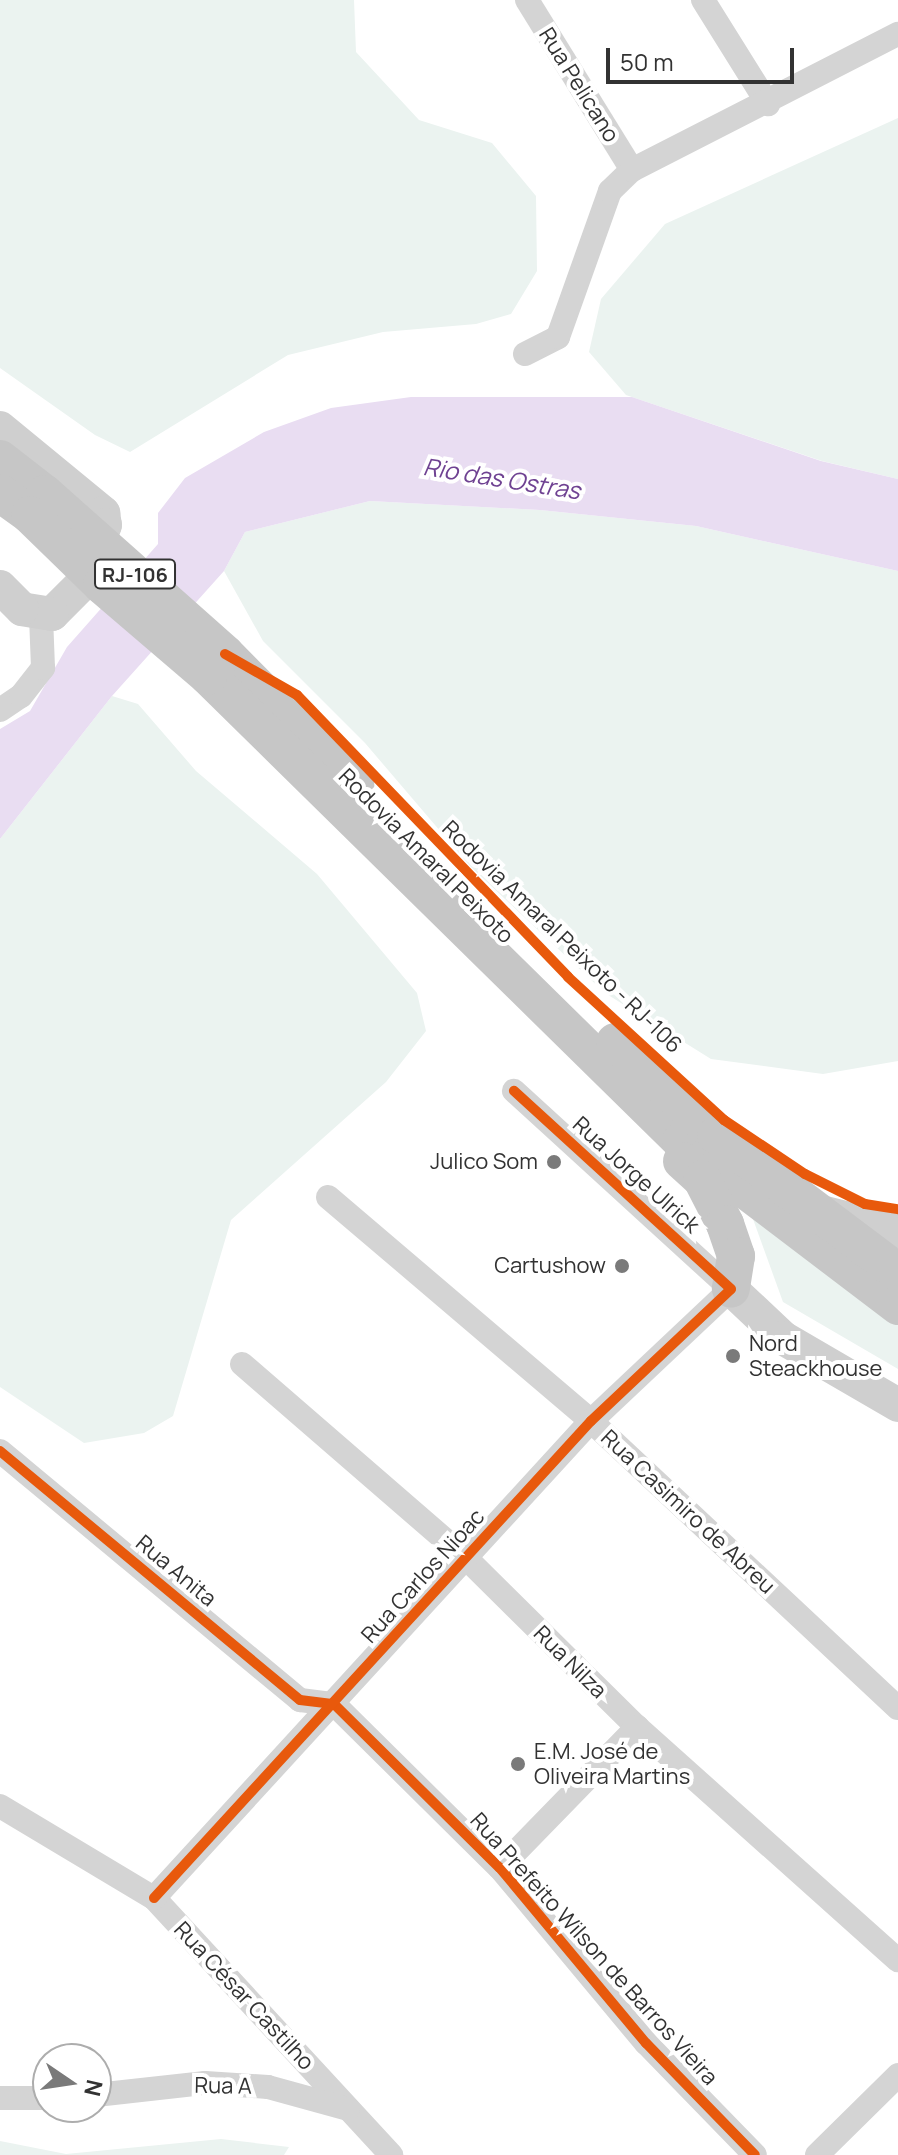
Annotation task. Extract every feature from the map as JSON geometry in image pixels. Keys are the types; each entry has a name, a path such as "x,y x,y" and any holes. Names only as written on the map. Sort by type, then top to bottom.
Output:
{"highway":[{"name":"Rodovia Amaral Peixoto","path":"0,459 38,504 216,665 716,1135 898,1272"},
{"name":"Rodovia Amaral Peixoto","path":"0,493 38,504"},
{"name":"Rodovia Amaral Peixoto","path":"216,665 616,1079 681,1141 898,1306"},
{"path":"616,1079 638,1121 702,1179 736,1256 731,1289"}],"main road":[{"path":"0,428 103,513 104,540 83,583 52,614 41,615 22,609 0,587"},
{"path":"819,1212 898,1231"},
{"name":"Rua Jorge Ulrick","path":"731,1289 783,1338 898,1405"}],"street":[{"name":"Rua Pelicano","path":"527,0 632,170"},
{"path":"703,0 768,104"},
{"path":"525,354 558,337 610,191 632,170 768,104 898,34"},
{"path":"0,710 21,696 43,668 41,615"},
{"name":"Rua Jorge Ulrick","path":"514,1091 731,1289"},
{"name":"Rua Casimiro de Abreu","path":"328,1197 591,1421 898,1708"},
{"name":"Rua Carlos Nioac","path":"154,1898 591,1421 731,1289"},
{"name":"Rua Nilza","path":"242,1364 466,1558 637,1727 898,1960"},
{"name":"Rua Anita","path":"0,1451 300,1700 334,1704"},
{"name":"Rua Prefeito Wilson de Barros Vieira","path":"334,1704 500,1868 646,2043 755,2155"},
{"path":"500,1868 637,1727"},
{"name":"Rua César Castilho","path":"0,1806 154,1898 391,2155"},
{"path":"817,2155 898,2075"},
{"name":"Rua A","path":"112,2093 205,2083 268,2087 348,2109"},
{"path":"0,2098 32,2098"}],"shaded area":[{"path":"0,0 354,0 356,52 419,120 492,143 536,196 537,271 511,314 476,324 383,332 288,355 130,452 95,435 0,368"},
{"path":"898,118 898,479 822,461 626,395 589,352 601,299 665,224"},
{"path":"370,501 540,510 696,526 898,571 898,1061 823,1074 711,1059 605,993 470,866 365,743 263,641 224,571 245,532"},
{"path":"112,696 138,704 196,771 317,874 417,993 426,1031 386,1082 231,1220 173,1416 144,1433 84,1443 0,1387 0,839"},
{"path":"749,1208 898,1318 898,1369 783,1302"},
{"path":"221,2139 289,2147 284,2155 0,2155 0,2141 66,2154"}],"water":[{"name":"Rio das Ostras","path":"411,397 632,397 821,461 898,479 898,571 696,526 540,510 370,501 245,532 224,571 112,696 0,839 0,729 30,711 67,647 158,544 158,513 185,478 264,432 331,408"}],"cycle path":[{"name":"Rodovia Amaral Peixoto - RJ-106","path":"225,654 297,695 568,977 724,1120 805,1174 865,1204 898,1209"},
{"path":"154,1898 591,1421 731,1289 514,1091"},
{"path":"0,1451 300,1700 334,1704 500,1868 646,2043 755,2155"}],"place":[{"name":"Julico Som","path":"554,1162"},
{"name":"Cartushow","path":"622,1266"},
{"name":"Nord Steackhouse","path":"733,1356"},
{"name":"E.M. José de Oliveira Martins","path":"518,1764"}]}
